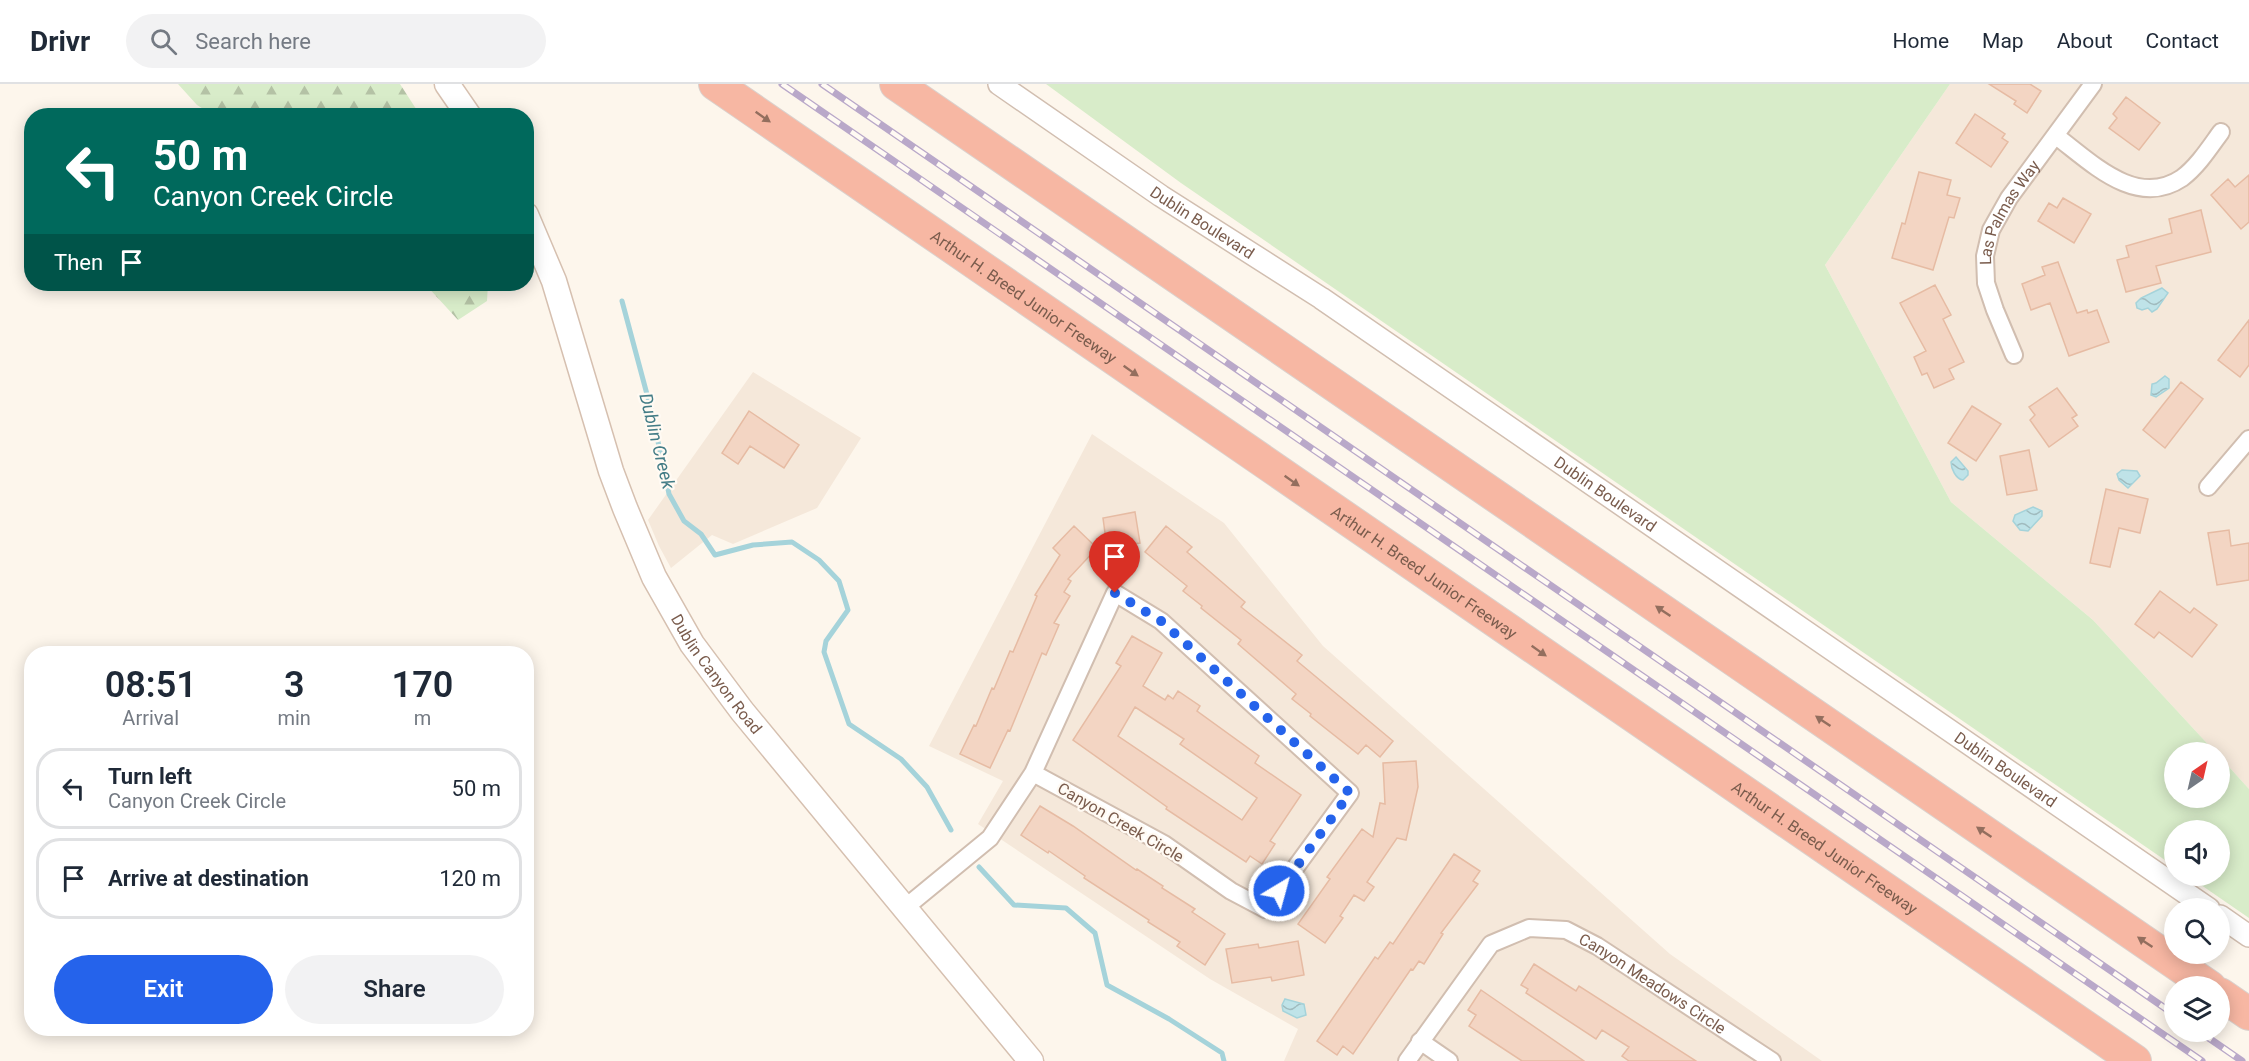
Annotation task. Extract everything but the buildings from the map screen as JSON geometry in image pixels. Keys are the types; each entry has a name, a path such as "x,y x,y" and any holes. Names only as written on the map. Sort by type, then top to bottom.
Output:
{"highway":[{"name":"Arthur H. Breed Junior Freeway","path":"715,84 2135,1061"},
{"path":"896,84 2194,976"},
{"path":"2230,1001 2249,1014"}],"main road":[{"path":"447,84 464,108"},
{"name":"Dublin Canyon Road","path":"534,234 556,290 611,471 654,577 692,644 742,711 1031,1061"}],"street":[{"name":"Dublin Boulevard","path":"999,84 1161,196 1321,298 2193,898"},
{"name":"Las Palmas Way","path":"2014,356 1986,283 1984,256 1990,230 2002,208 2093,84"},
{"path":"2056,136 2112,177 2130,185 2150,188 2162,187 2184,177 2202,158 2221,132"},
{"path":"2208,487 2249,439"},
{"name":"Canyon Creek Circle","path":"906,907 990,838 1033,773 1115,593 1161,621 1350,793 1265,909 1231,891 1164,844 1033,773"},
{"path":"2230,923 2249,936"},
{"name":"Canyon Meadows Circle","path":"1407,1061 1491,944 1528,928 1566,930 1597,946 1772,1061"},
{"path":"1420,1041 1449,1061"}],"shaded area":[{"path":"1950,84 2249,84 2249,789 2230,768 2230,742 2206,742 2093,620 1951,502 1825,265"},
{"path":"753,372 861,438 817,508 733,544 712,535 671,568 648,520"},
{"path":"1092,434 1224,523 1323,646 1670,954 1822,1061 1284,1061 1298,1029 1210,979 978,824 1003,781 929,746"}],"green space":[{"path":"178,84 400,84 415,108 202,108"},
{"path":"1046,84 1950,84 1825,265 1951,502 2093,620 2206,742 2164,742 2164,808 2230,808 2230,768 2249,789 2249,918 2230,905 2230,898 2220,898 2203,886 2230,886 2230,820 2164,820 2164,859 1181,183"},
{"path":"431,291 488,291 487,301 458,320"}],"water":[{"path":"2162,288 2168,293 2157,309 2152,312 2148,308 2142,310 2137,308 2136,303 2141,298"},
{"path":"2165,376 2169,379 2169,388 2156,397 2151,395 2152,384"},
{"path":"1956,457 1968,471 1968,475 1963,480 1956,476 1952,468 1951,462"},
{"path":"2122,470 2137,471 2140,476 2128,488 2119,480 2117,474"},
{"path":"2033,507 2042,511 2042,516 2028,531 2020,530 2013,521 2015,515"},
{"path":"1285,999 1304,1004 1306,1015 1297,1018 1283,1011 1282,1005"}],"waterway":[{"name":"Dublin Creek","path":"622,301 652,413 669,494 684,521 701,534 715,555 753,545 792,542 819,560 839,581 848,610 826,641 824,652 849,724 901,759 927,787 951,830"},
{"name":"Dublin Creek","path":"979,867 1014,905 1066,908 1095,933 1107,985 1169,1019 1222,1053 1224,1061"}],"railway":[{"path":"782,84 2202,1061"},
{"path":"822,84 2164,1007"},
{"path":"2214,1042 2242,1061"}],"route":[{"path":"1115,593 1161,621 1350,793 1279,891"}]}
